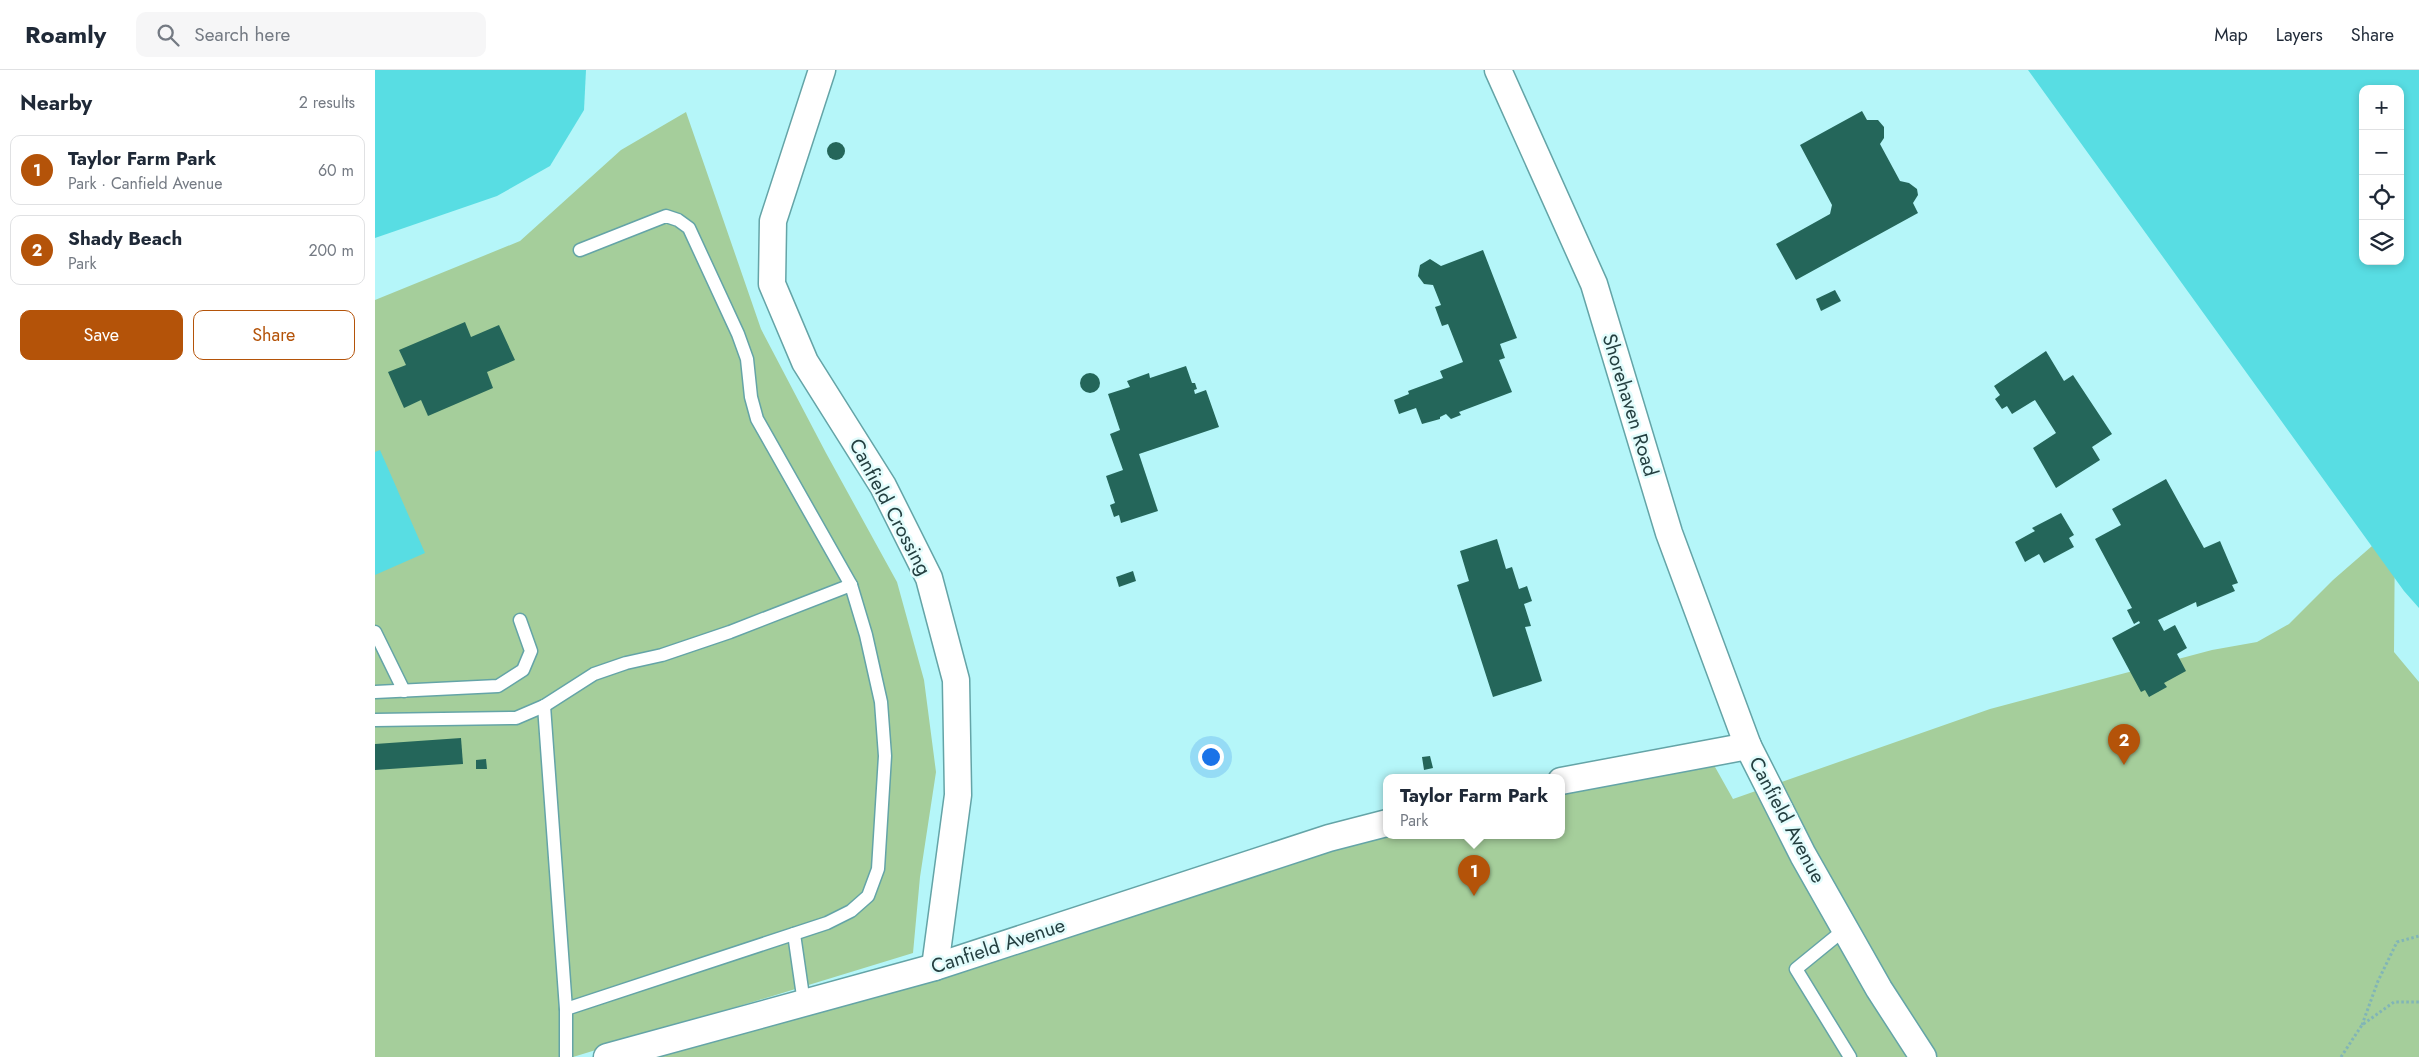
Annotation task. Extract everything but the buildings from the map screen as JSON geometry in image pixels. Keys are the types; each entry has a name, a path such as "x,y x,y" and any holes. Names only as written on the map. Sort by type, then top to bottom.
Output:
{"street":[{"name":"Canfield Crossing","path":"822,70 773,221 772,284 805,362 883,486 929,578 956,680 959,795 935,967"},
{"name":"Shorehaven Road","path":"1498,70 1594,284 1669,533 1748,746"},
{"name":"Canfield Avenue","path":"1565,780 1748,746 1803,854 1845,929 1879,989 1923,1057"},
{"name":"Canfield Avenue","path":"607,1057 935,967 1329,838 1383,824"}],"lane":[{"path":"566,1009 827,923 851,911 867,896 878,868 885,756 881,702 866,635 851,585 757,420 751,397 747,359 738,334 689,228 678,220 666,216 580,250"},
{"path":"375,720 516,718 544,706 594,674 626,663 662,655 730,632 851,585"},
{"path":"375,692 498,686 523,670 531,650 520,620"},
{"path":"375,632 404,691"},
{"path":"544,706 566,1009 567,1057"},
{"path":"1845,929 1797,969 1850,1057"},
{"path":"794,934 804,1003"}],"path":[{"path":"2341,1057 2362,1025 2377,981 2397,942 2419,936"},
{"path":"2362,1025 2394,1002 2419,1002"}],"green space":[{"path":"686,112 761,329 897,582 924,680 936,772 920,877 913,953 573,1057 375,1057 375,300 520,241 621,150"},
{"path":"2395,526 2394,652 2419,682 2419,1057 652,1057 951,951 1375,840 1383,838 1565,839 1565,793 1710,758 1733,799 1990,709 2212,650 2257,642 2289,624 2333,580"}],"water":[{"path":"375,70 586,70 584,110 550,166 497,196 375,238"},
{"path":"2028,70 2419,70 2419,608 2404,591"},
{"path":"380,450 425,553 375,575 375,452"}],"place":[{"name":"Shady Beach","path":"2124,765"},
{"name":"Taylor Farm Park","path":"1474,896"}]}
